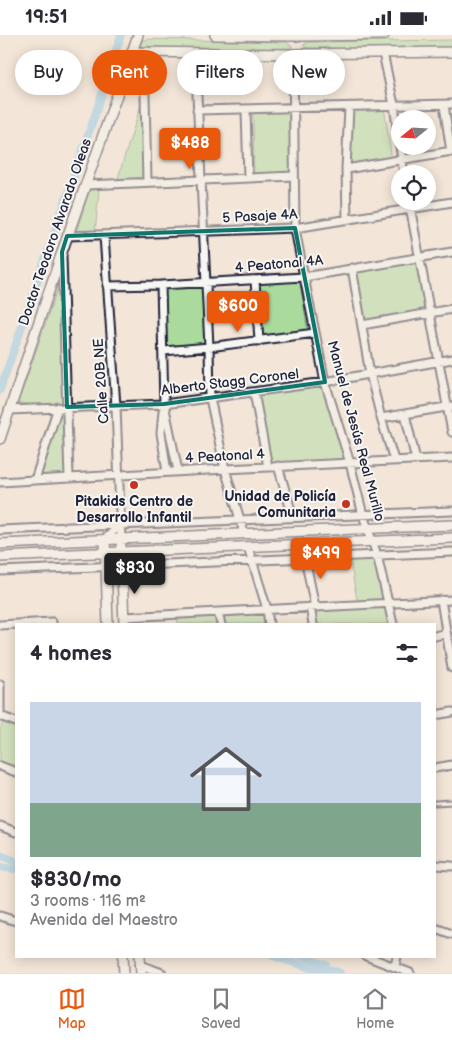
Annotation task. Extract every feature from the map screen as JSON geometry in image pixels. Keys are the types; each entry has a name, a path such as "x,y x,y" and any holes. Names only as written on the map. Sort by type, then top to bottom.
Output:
{"street":[{"name":"Doctor Teodoro Alvarado Oleas","path":"133,50 138,35"},
{"path":"215,35 384,35"},
{"name":"Manuel de Jesús Real Murillo","path":"295,50 298,36"},
{"path":"345,54 452,52"},
{"path":"383,53 394,105 402,165"},
{"name":"Doctor Teodoro Alvarado Oleas","path":"0,439 67,236 117,95"},
{"path":"145,95 147,182"},
{"path":"196,95 205,282 210,347 210,398 225,469 244,533"},
{"name":"Manuel de Jesús Real Murillo","path":"294,95 295,228 304,277 325,383 350,463 363,515 377,555 393,623"},
{"path":"197,110 448,105 452,151 346,169"},
{"path":"348,220 346,169 349,108"},
{"path":"246,110 248,177"},
{"path":"86,185 294,176"},
{"name":"5 Pasaje 4A","path":"436,205 452,202"},
{"path":"410,210 438,362 449,406 452,432"},
{"name":"5 Pasaje 4A","path":"67,236 295,228 410,210"},
{"name":"Calle 20B NE","path":"104,236 120,476 121,539"},
{"path":"62,251 69,478"},
{"name":"4 Peatonal 4A","path":"107,286 304,277 452,252"},
{"path":"352,268 370,374 394,460"},
{"path":"255,280 259,341"},
{"path":"161,285 164,406 178,471"},
{"path":"362,325 452,309"},
{"path":"164,351 315,333"},
{"name":"Alberto Stagg Coronel","path":"9,409 164,406 325,383 452,359"},
{"path":"254,393 268,467"},
{"path":"164,406 161,433 167,472"},
{"path":"381,418 449,406"},
{"path":"35,480 58,407"},
{"path":"405,414 416,460"},
{"name":"4 Peatonal 4","path":"0,482 178,471 452,458"},
{"path":"278,467 293,517"},
{"path":"0,529 452,511"},
{"path":"108,623 105,539 121,525"},
{"path":"0,543 452,525"},
{"path":"0,557 452,538"},
{"path":"121,539 124,621 178,614 452,600"},
{"path":"248,547 270,623"},
{"path":"0,571 452,552"},
{"path":"305,558 313,607 313,623"},
{"path":"441,600 452,665"},
{"path":"218,612 221,623"},
{"path":"178,614 178,623"},
{"path":"0,625 15,624"},
{"path":"436,636 446,633"},
{"path":"0,684 0,716 15,722"},
{"path":"436,715 452,712"},
{"path":"436,768 452,765"},
{"path":"0,766 15,772"},
{"path":"0,827 15,833"},
{"path":"436,865 452,866"},
{"path":"0,916 15,921"},
{"path":"436,928 452,934"},
{"path":"123,958 124,973"},
{"path":"371,958 410,973"},
{"path":"395,967 397,958"},
{"path":"140,965 162,973"}],"lane":[{"path":"436,803 452,802"}],"highlighted area":[{"path":"295,228 325,382 164,404 67,407 62,252 67,236"}],"green space":[{"path":"146,39 286,42 292,46 291,50 142,48 140,45 141,41"},
{"path":"452,40 452,47 309,49 304,46 304,44 310,42"},
{"path":"143,98 145,180 117,181"},
{"path":"384,107 392,161 347,169 350,109"},
{"path":"291,112 291,174 254,175 253,113"},
{"path":"90,188 99,189 95,234 76,233"},
{"path":"419,257 429,313 362,325 352,268"},
{"path":"63,272 69,478 35,480 60,407 18,403"},
{"path":"300,281 308,331 260,338 254,283"},
{"path":"205,282 209,347 164,351 161,285"},
{"path":"325,382 350,463 268,467 254,392"},
{"path":"377,555 391,623 313,623 310,607 358,605 349,556"},
{"path":"267,610 269,623 178,623 178,615"},
{"path":"3,722 15,727 15,768 0,763 0,730"}],"waterway":[{"path":"0,390 121,35"},
{"path":"0,855 15,861"},
{"path":"0,866 15,869"},
{"path":"279,958 326,973"},
{"path":"307,958 326,965"},
{"path":"321,966 340,973"}],"place":[{"name":"Pitakids Centro de Desarrollo Infantil","path":"134,485"},
{"name":"Unidad de Policía Comunitaria","path":"346,504"}]}
